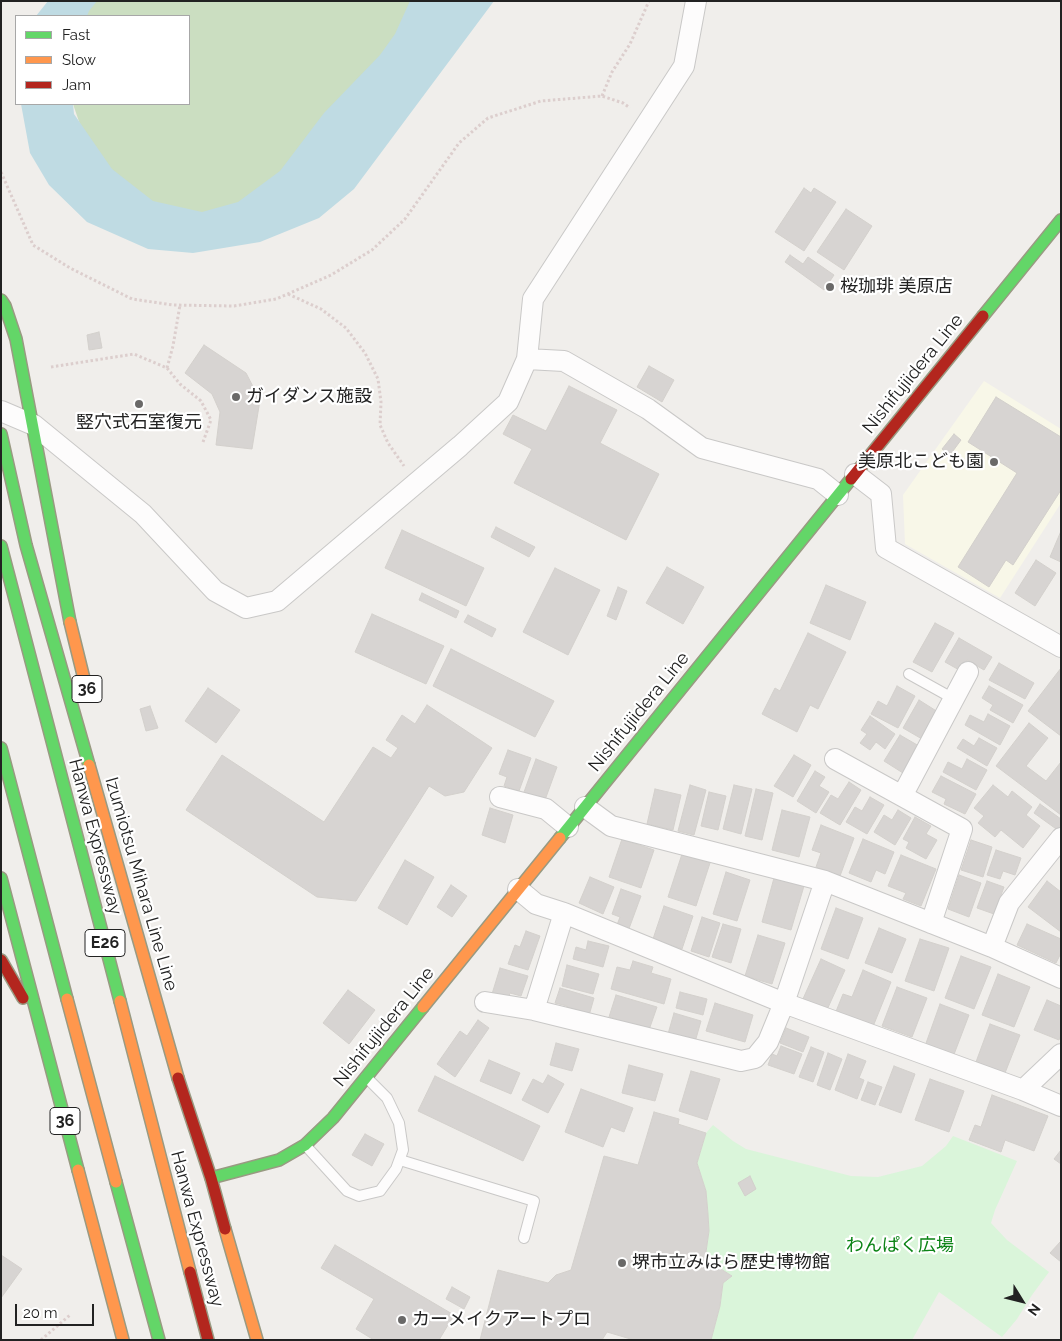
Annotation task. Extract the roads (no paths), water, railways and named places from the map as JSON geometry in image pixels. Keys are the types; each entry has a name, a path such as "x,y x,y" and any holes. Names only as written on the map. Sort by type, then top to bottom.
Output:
{"main road":[{"name":"Nishifujiidera Line","path":"211,1178 279,1160 306,1145 332,1118 1061,220"},
{"name":"36","path":"1,300 5,306 16,339 34,425 74,643 90,700"},
{"name":"Izumiotsu Mihara Line Line","path":"1,434 26,546 177,1076 211,1178 257,1340"},
{"name":"Hanwa Expressway","path":"1,546 208,1340"},
{"path":"1,748 60,975 159,1340"},
{"name":"36","path":"1,878 123,1340"},
{"name":"36","path":"1,960 40,1027"},
{"name":"36","path":"168,1002 176,1031 177,1076"}],"street":[{"path":"1,411 34,425 143,514 215,591 246,608 277,601 416,484 508,402 527,359 533,299 684,66 696,1"},
{"path":"527,359 564,361 648,409 702,448 818,479 838,495"},
{"path":"855,474 881,494 886,548 1061,647"},
{"path":"902,796 968,672"},
{"path":"835,759 962,829 931,923"},
{"path":"500,797 546,809 568,827"},
{"path":"585,806 611,826 825,881 992,947 1061,978"},
{"path":"992,947 1009,903 1061,838"},
{"path":"485,1002 534,1010 741,1061 755,1058 768,1042 784,1003 825,881"},
{"path":"518,889 536,904 564,913 784,1003 1010,1087 1023,1090 1061,1106"},
{"path":"534,1010 564,913"},
{"path":"1023,1090 1061,1054"}],"lane":[{"path":"909,674 954,699"},
{"path":"306,1145 347,1191 359,1196 380,1191 396,1169 403,1150 399,1123 387,1098 366,1078"},
{"path":"400,1160 534,1201 524,1238"}],"water":[{"path":"48,1 97,1 87,15 37,15"},
{"path":"410,1 494,1 354,189 319,218 260,242 193,253 148,249 87,222 49,185 30,153 21,105 73,105 74,114 112,169 153,201 202,212 238,202 280,171 324,113 380,55 395,34"}],"place":[{"name":"桜珈琲 美原店","path":"830,287"},
{"name":"ガイダンス施設","path":"236,397"},
{"name":"竪穴式石室復元","path":"139,404"},
{"name":"美原北こども園","path":"994,462"},
{"name":"堺市立みはら歴史博物館","path":"622,1263"},
{"name":"カーメイクアートプロ","path":"402,1320"}],"park label":[{"name":"わんぱく広場","path":"900,1246"}]}
